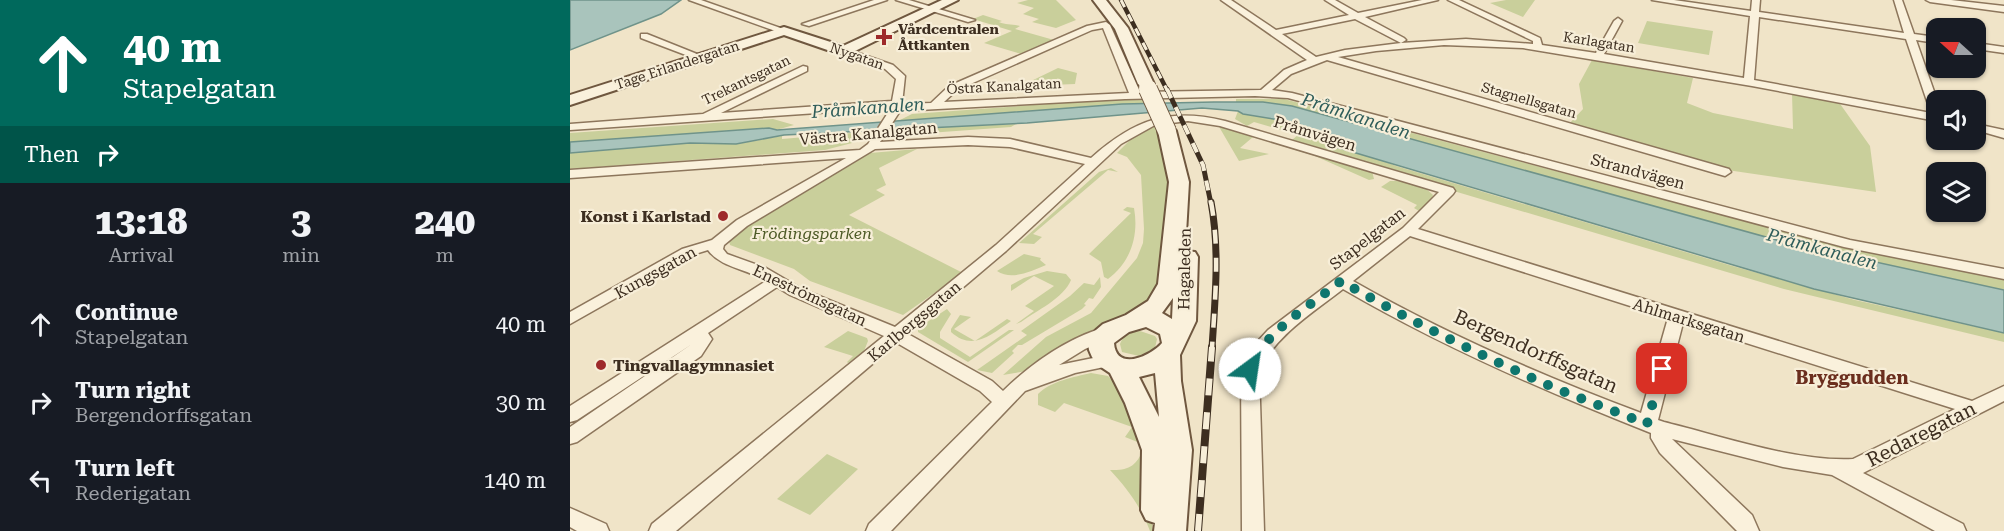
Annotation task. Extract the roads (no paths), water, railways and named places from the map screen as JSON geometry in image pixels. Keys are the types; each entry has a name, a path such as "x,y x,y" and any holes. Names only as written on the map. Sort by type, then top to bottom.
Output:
{"street":[{"path":"806,24 883,0"},
{"path":"900,0 971,20"},
{"path":"844,51 952,0"},
{"path":"1099,0 1121,28 1140,89"},
{"path":"1108,0 1122,23 1121,28"},
{"name":"Stagnellsgatan","path":"1225,0 1320,58 1725,172"},
{"path":"1329,0 1353,16 1401,40"},
{"path":"1276,33 1434,0"},
{"path":"1452,0 1537,40 1538,48"},
{"path":"1656,0 1926,39"},
{"path":"1749,82 1756,0"},
{"path":"1898,0 1928,90"},
{"path":"1930,0 2004,9"},
{"path":"696,1 784,31"},
{"path":"1598,57 1618,21"},
{"path":"934,106 953,88 1090,28 1106,25 1140,89"},
{"name":"Nygatan","path":"784,31 883,64 901,78 894,110"},
{"name":"Tage Erlandergatan","path":"570,100 784,31"},
{"path":"644,36 702,58"},
{"name":"Karlagatan","path":"1265,92 1276,79 1320,58 1355,51 1434,43 1477,43 1538,48 1598,57 1749,82 1926,116"},
{"path":"1986,47 2004,50"},
{"name":"Trekantsgatan","path":"702,118 803,69"},
{"name":"Östra Kanalgatan","path":"570,127 882,106 894,110 1140,89 1223,95 1265,92"},
{"name":"Hagaleden","path":"1135,320 1156,306 1170,284 1179,200 1179,182 1168,125 1140,89"},
{"name":"Strandvägen","path":"1265,92 1288,95 1849,244 2004,274"},
{"path":"867,150 880,134 894,110"},
{"name":"Pråmvägen","path":"1168,125 1204,120 1237,127 1448,191"},
{"name":"Karlbergsgatan","path":"660,531 1002,248 1117,141 1152,122 1168,125"},
{"path":"1986,130 2004,134"},
{"name":"Västra Kanalgatan","path":"572,175 968,141 1010,143 1095,163"},
{"name":"Kungsgatan","path":"570,319 687,252 717,243 742,223 867,150"},
{"name":"Stapelgatan","path":"1253,531 1249,418 1250,369 1262,346 1341,281 1408,231 1448,191"},
{"name":"Hagaleden","path":"1171,346 1184,321 1188,232 1179,200"},
{"name":"Ahlmarksgatan","path":"1408,231 1971,408"},
{"name":"Eneströmsgatan","path":"717,243 715,250 722,258 761,271 776,281 897,336 986,386 1008,395"},
{"path":"570,415 776,281"},
{"name":"Bergendorffsgatan","path":"1341,281 1393,311 1558,389 1654,426 1783,459 1836,468 1955,531"},
{"path":"1677,316 1654,426 1666,448 1743,522 1748,531"},
{"path":"877,531 1030,374 1117,326 1135,320 1156,320 1165,324 1171,346 1168,381 1176,450 1170,531"},
{"path":"570,437 695,352 704,339 698,330"},
{"path":"1110,331 1101,347 1139,403 1157,450 1159,487 1155,531"},
{"path":"1008,395 1072,367 1114,364 1140,368 1160,361 1171,346"},
{"name":"Redaregatan","path":"1836,468 1856,467 2004,393"},
{"path":"570,517 598,531"}],"water":[{"path":"570,0 681,0 661,14 570,50"},
{"name":"Pråmkanalen","path":"1263,102 1292,106 1784,242 2004,290 2004,333 1814,289 1329,145 1298,123 1243,114 1238,111 1202,108 1027,123 784,135 736,144 690,143 570,153 570,142 769,128 777,130 1122,104"}],"railway":[{"path":"1121,0 1167,90"},
{"path":"1167,89 1203,165 1211,204"},
{"path":"1211,202 1216,257 1212,348"},
{"path":"1198,531 1212,347"}],"place":[{"name":"Vårdcentralen Åttkanten","path":"884,37"},
{"name":"Konst i Karlstad","path":"723,216"},
{"name":"Tingvallagymnasiet","path":"601,365"}],"district":[{"name":"Bryggudden","path":"1852,378"}],"park label":[{"name":"Frödingsparken","path":"812,233"}]}
